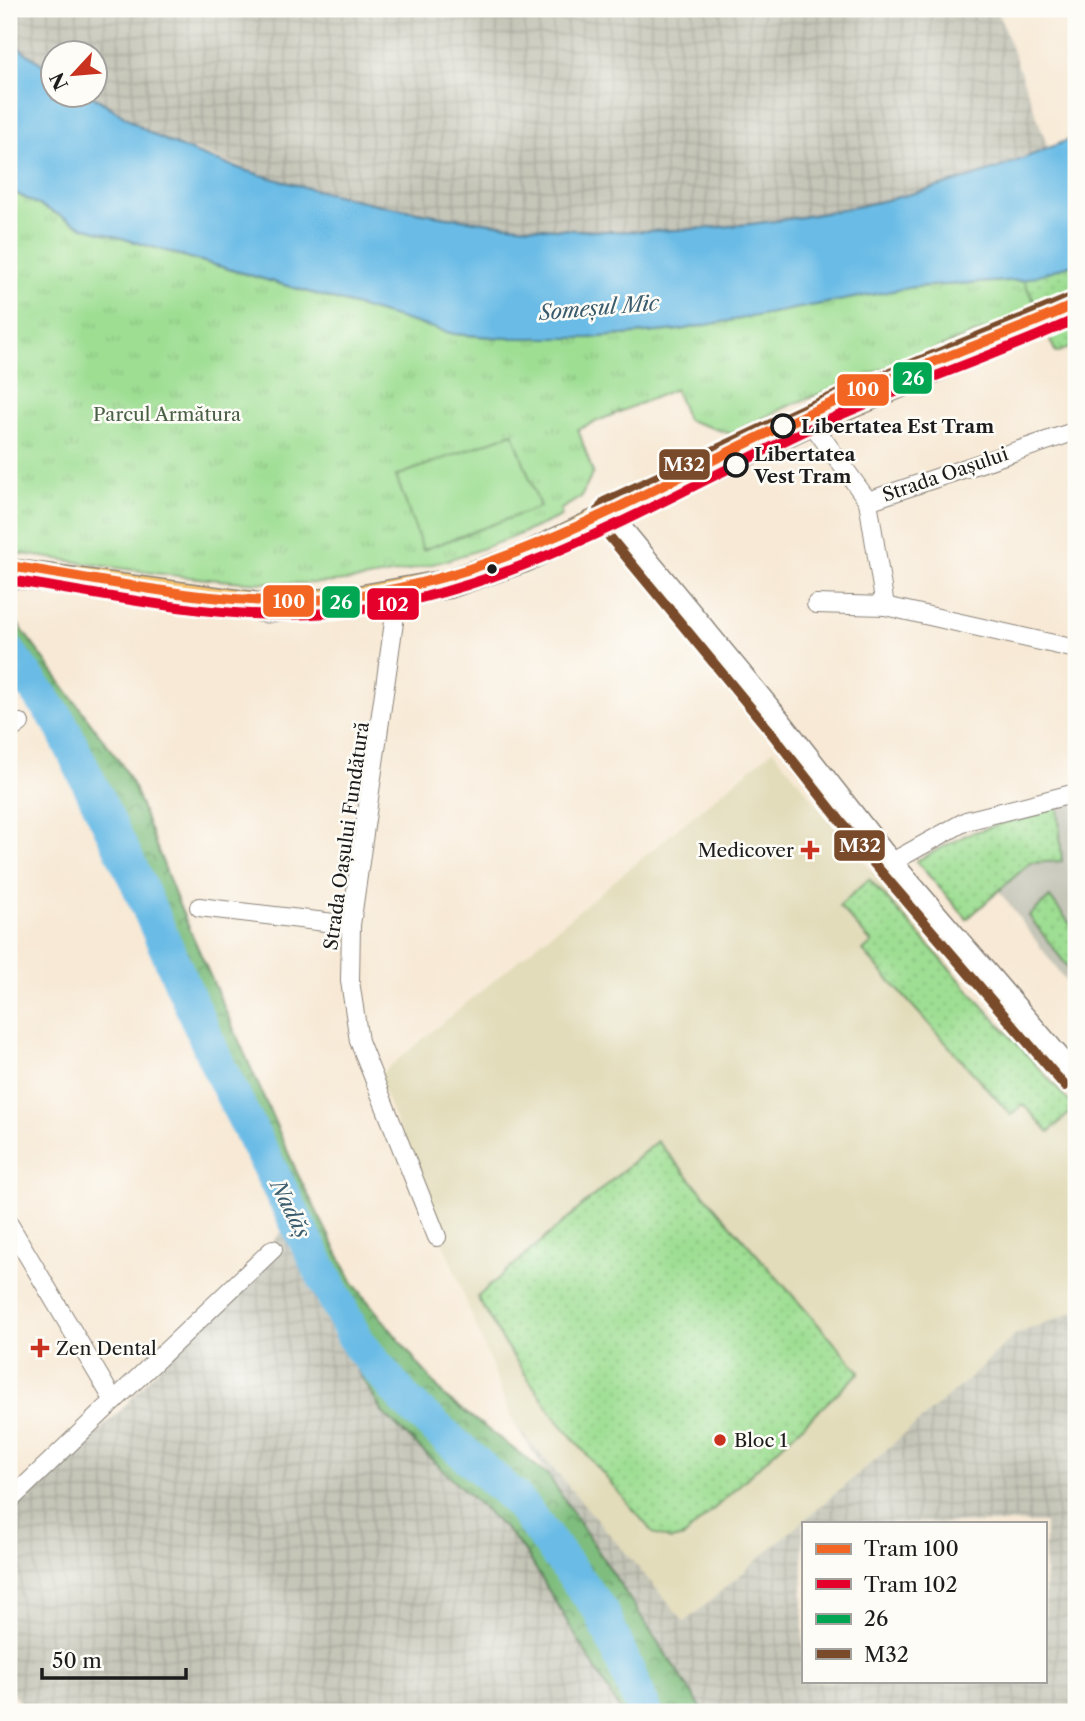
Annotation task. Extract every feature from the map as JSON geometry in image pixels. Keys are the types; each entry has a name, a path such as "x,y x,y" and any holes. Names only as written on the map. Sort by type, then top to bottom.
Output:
{"main road":[{"path":"12,573 266,608 398,594 493,570 613,519 810,421 1075,311"}],"street":[{"name":"Strada Oașului","path":"810,421 868,501 1076,431"},
{"path":"868,501 885,606"},
{"path":"613,519 780,721 891,862 1076,1077"},
{"name":"Strada Oașului Fundătură","path":"398,594 351,925 350,981 359,1041 437,1237"},
{"path":"816,604 885,606 1076,649"},
{"path":"891,862 966,821 1076,793"},
{"path":"200,907 351,925"},
{"path":"9,1224 114,1401"},
{"path":"9,1501 273,1249"}],"shaded area":[{"path":"9,9 997,9 1048,147 989,171 934,187 863,205 782,220 664,232 526,229 380,207 285,182 156,136 108,107 108,38 38,38 38,61 9,41"},
{"path":"773,750 1076,1120 1076,1311 1016,1334 971,1377 685,1622 514,1423 378,1076"},
{"path":"1076,801 1076,995 999,891 1031,863 1058,806"},
{"path":"285,1228 361,1376 527,1554 621,1712 29,1712 9,1690 9,1511 118,1413"},
{"path":"1076,1311 1076,1712 704,1712 514,1423 685,1622 971,1377 1016,1334"}],"green space":[{"name":"Parcul Armătura","path":"9,190 83,227 454,334 504,338 589,338 679,330 914,287 1023,280 1038,309 786,407 731,434 687,420 675,389 578,429 593,473 581,497 560,510 562,515 559,517 470,553 377,577 346,581 276,583 161,574 9,552"},
{"path":"1076,263 1076,345 1056,353 1023,280"},
{"path":"513,433 540,507 423,550 396,476"},
{"path":"9,612 122,765 134,788 179,905 298,1175 353,1283 445,1397 548,1475 704,1712 621,1712 527,1554 510,1534 383,1413 361,1376 285,1228 174,993 61,740 9,673"},
{"path":"1058,806 1062,861 1030,863 967,919 916,861 968,834"},
{"path":"869,879 1075,1108 1049,1132 1023,1104 1011,1115 863,951 872,943 839,906"},
{"path":"1050,897 1076,932 1076,978 1029,916"},
{"path":"657,1141 860,1372 684,1537 671,1540 654,1534 554,1416 506,1346 477,1297"}],"water":[{"name":"Someșul Mic","path":"9,41 38,61 38,108 108,108 108,106 158,137 190,151 289,183 379,205 466,220 553,229 639,231 724,227 811,215 898,197 987,172 1076,137 1076,263 1023,280 914,287 679,330 589,338 504,338 454,334 83,227 9,190"}],"waterway":[{"name":"Nadăș","path":"9,653 59,721 137,881 220,1070 358,1344 407,1402 516,1499 601,1611 645,1712"}],"tram line":[{"name":"100","path":"9,566 209,597 290,601 330,599 393,589 455,574 574,528 837,401 1076,304"},
{"name":"102","path":"9,580 169,606 249,614 330,613 394,604 517,568 577,543 842,414 1076,319"}],"transit line":[{"name":"M32","path":"1065,1086 871,860 769,730 599,524 596,515 604,502 805,408 1071,298"},
{"name":"26","path":"9,573 266,608 353,601 448,584 524,558 810,421 1076,309"}],"place":[{"name":"Libertatea Est Tram","path":"783,426"},
{"name":"Libertatea Vest Tram","path":"736,465"},
{"name":"Medicover","path":"810,850"},
{"name":"Zen Dental","path":"40,1348"},
{"name":"Bloc 1","path":"720,1440"}]}
